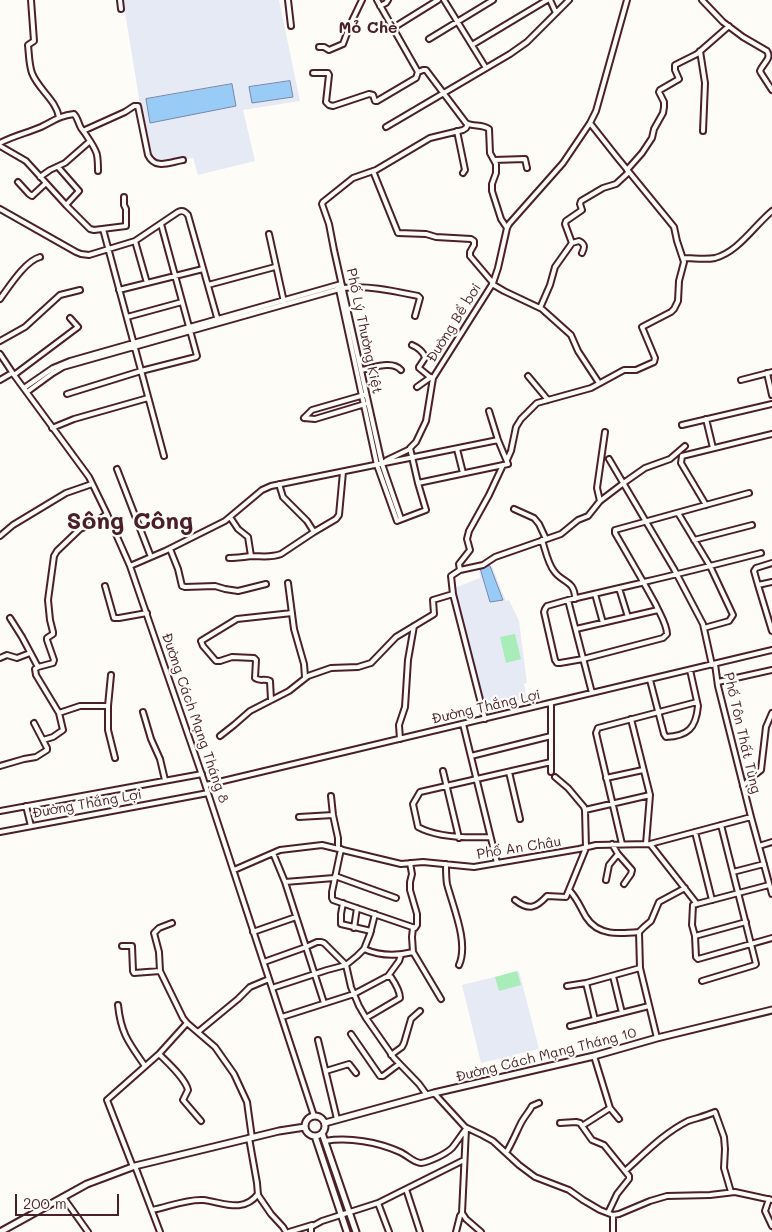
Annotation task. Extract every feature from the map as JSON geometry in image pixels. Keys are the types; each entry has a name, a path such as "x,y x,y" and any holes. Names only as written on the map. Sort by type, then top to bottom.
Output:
{"main road":[{"name":"Đường Cách Mạng Tháng 10","path":"325,1123 434,1093 594,1056 657,1038 772,1010"},
{"path":"315,1136 322,1133 325,1123 321,1117 314,1116 307,1120 306,1127 309,1133 315,1136 347,1232"},
{"path":"0,1232 87,1184 134,1166 279,1131 306,1127"},
{"path":"322,1133 356,1232"}],"street":[{"path":"31,0 34,41 28,45 31,68 42,89 57,109 59,117"},
{"path":"120,0 121,9"},
{"path":"288,0 291,26"},
{"path":"319,47 329,50 343,44 350,24 362,0"},
{"path":"313,73 328,73 326,102 333,106 369,94 373,94 375,101 377,101 416,78 418,72 377,0"},
{"path":"380,6 388,0"},
{"path":"392,28 438,0"},
{"path":"444,0 486,68"},
{"path":"429,38 493,0"},
{"path":"472,45 547,0"},
{"path":"550,0 556,13"},
{"path":"386,126 445,96 520,48 569,0"},
{"path":"418,72 426,70 463,121 489,129 490,153 496,164 496,173 492,184 493,195 501,220 506,228 563,163 590,123 596,111 627,0"},
{"path":"702,0 721,20 743,37 767,51 769,54 768,60 760,71 772,90"},
{"path":"572,243 565,222 582,210 581,201 602,188 616,184 652,138 664,107 664,102 659,92 678,79 675,65 700,52 729,26"},
{"path":"700,52 705,83 703,130"},
{"path":"85,130 134,106 138,106 150,159 154,163 161,164 184,160"},
{"path":"98,171 96,152 75,114 59,117 42,126 15,136 0,145 26,161 87,227 94,230 126,226 124,198"},
{"path":"380,464 410,448 418,483 508,464 507,460 518,423 537,403 586,390 624,370 636,370 655,360 642,328 670,312 677,305 679,281 684,258 674,228 590,123"},
{"path":"468,124 465,129 430,138 392,162 373,171 398,233 472,239 474,244 470,256 492,284 540,308 571,335 578,351 599,384"},
{"path":"457,131 465,168 463,173"},
{"path":"40,177 65,163 90,142"},
{"path":"494,160 525,159 527,168"},
{"path":"58,167 79,191 66,204"},
{"name":"Phố Lý Thường Kiệt","path":"373,171 356,176 322,204 330,229 380,464 399,520 426,510 418,483"},
{"path":"18,182 32,196 46,183"},
{"path":"0,209 76,252 90,255 135,242 178,212 186,212 218,321"},
{"path":"684,258 710,258 722,255 739,244 772,211"},
{"path":"67,394 141,371 196,357 198,354 161,224"},
{"name":"Đường Bể bơi","path":"410,448 416,442 426,421 431,377 443,364 460,333 492,284 498,268 506,228"},
{"path":"103,229 164,456"},
{"path":"269,234 284,302"},
{"path":"540,308 555,267 572,243 579,241 585,247 582,253"},
{"path":"135,242 147,283"},
{"path":"0,299 20,273 34,259 40,257"},
{"path":"208,285 275,266"},
{"path":"119,290 203,269"},
{"path":"25,390 64,367 109,352 341,287 362,287 418,296 420,298 414,316"},
{"name":"Phố Lý Thường Kiệt","path":"341,287 361,370 364,395"},
{"path":"0,341 25,327 60,295 80,290"},
{"path":"127,317 182,302"},
{"path":"0,380 13,374 78,327 70,318"},
{"path":"412,345 425,356 419,367 431,377 417,388"},
{"name":"Đường Cách Mạng Tháng 8","path":"0,354 52,428 89,476 130,566 206,785 314,1116"},
{"path":"361,370 385,365 397,367 401,370"},
{"path":"741,380 772,372"},
{"path":"766,374 772,395"},
{"path":"528,376 548,400"},
{"path":"364,395 312,410 304,418 315,419 366,404"},
{"path":"52,428 74,419 148,398"},
{"path":"682,425 772,404"},
{"path":"489,411 498,440 507,460"},
{"path":"706,419 713,448"},
{"path":"600,501 597,488 605,432"},
{"path":"706,505 680,463 682,456 772,434"},
{"path":"130,566 170,549 225,521 262,490 271,486 498,440"},
{"path":"485,719 453,594 451,576 460,570 483,565 495,557 561,534 578,520 588,516 600,501 645,468 670,459 685,446"},
{"path":"457,449 463,473"},
{"name":"Phố Tôn Thất Tùng","path":"610,459 677,574 703,624 750,817 772,894"},
{"path":"460,570 459,564 470,550 467,539 468,531 489,495 503,465"},
{"path":"117,469 151,557"},
{"path":"230,558 251,556 275,557 336,519 340,515 343,472"},
{"path":"0,536 12,525 66,493 92,484"},
{"path":"279,484 283,497 307,521 314,532"},
{"path":"749,493 615,530 644,582 668,634 666,637 583,658 560,663 557,663 555,660 544,612 547,606 568,600 575,599 619,588 644,582 710,566 761,553"},
{"path":"514,509 537,521 554,571 572,587 575,592 575,599"},
{"path":"678,513 710,566 733,615 729,621 704,628"},
{"path":"43,740 63,731 59,713 36,675 35,669 53,663 54,660 47,638 54,632 50,620 48,600 54,554 80,529 107,514"},
{"path":"230,517 238,529 248,537 251,556"},
{"path":"694,540 752,525"},
{"path":"170,549 182,586 214,586 238,591 266,584"},
{"path":"772,563 754,570 772,631"},
{"path":"758,585 772,582"},
{"path":"288,583 295,636 304,664 306,678"},
{"path":"105,586 114,618 147,613"},
{"path":"619,588 628,617"},
{"path":"220,736 250,710 289,691 306,678 331,668 358,667 371,662 377,658 392,640 434,614 433,600 453,594"},
{"path":"595,594 603,623"},
{"path":"568,600 592,694"},
{"path":"765,605 772,603"},
{"path":"576,629 658,610"},
{"path":"271,700 270,681 255,678 256,659 251,657 235,657 216,661 201,641 237,619 292,613"},
{"path":"10,618 38,667"},
{"path":"400,739 399,725 405,707 408,660 414,626"},
{"name":"Đường Thắng Lợi","path":"206,785 772,650"},
{"path":"0,658 7,655 20,658 30,653"},
{"path":"650,680 664,734 666,737 669,737 685,733 690,730 697,711 697,702 690,670"},
{"path":"718,682 772,670"},
{"path":"111,675 108,730 115,758"},
{"path":"622,844 596,733 597,729 697,702"},
{"path":"551,704 551,772"},
{"path":"59,713 80,706 108,706"},
{"path":"144,712 151,739 160,758 165,780"},
{"path":"743,786 761,770 766,727 772,712"},
{"path":"631,719 650,795 648,844 697,904"},
{"path":"0,766 33,758 48,749 34,723"},
{"path":"463,724 497,863"},
{"path":"471,756 551,736"},
{"path":"490,836 459,838 418,827 414,804 420,792 550,762"},
{"path":"606,778 643,770"},
{"path":"443,771 459,838"},
{"path":"508,772 520,819"},
{"name":"Đường Thắng Lợi","path":"0,811 202,774"},
{"path":"515,900 522,905 532,907 540,904 547,896 566,897 586,848 585,810 568,788 555,778"},
{"name":"Đường Thắng Lợi","path":"0,832 208,793"},
{"path":"585,810 650,795"},
{"path":"331,796 339,849 333,900 415,928 417,918 410,890 412,874 410,863"},
{"path":"26,806 31,826"},
{"path":"299,817 333,815"},
{"name":"Phố An Châu","path":"234,870 285,849 316,846 328,846 396,863 423,862 468,867 596,845 648,844 750,817"},
{"path":"702,981 756,965 721,826"},
{"path":"694,832 712,900"},
{"path":"758,846 772,842"},
{"path":"612,844 632,870 632,874 624,884"},
{"path":"273,853 285,882 324,1003"},
{"path":"606,880 609,865 618,854"},
{"path":"446,864 447,882 461,937 463,954 459,965"},
{"path":"733,872 764,864"},
{"path":"285,882 335,877 396,898"},
{"path":"770,885 693,905 692,925 695,936 696,957 698,959 772,938"},
{"path":"570,891 577,899 591,924 608,933 620,934 639,932 652,921 659,902 685,888"},
{"path":"343,903 340,924 371,931"},
{"path":"354,928 357,908"},
{"path":"272,988 346,965 364,949 375,914"},
{"path":"254,932 296,916"},
{"path":"695,936 746,922"},
{"path":"172,924 159,928 154,933 159,952 160,971 183,1018 219,1052 234,1074 247,1102 258,1194 271,1214 287,1232 378,1203 464,1160"},
{"path":"413,927 413,952 441,999"},
{"path":"639,932 640,968 657,1038"},
{"path":"264,962 321,942 324,943 346,965 359,1006 391,1055 427,1095"},
{"path":"122,946 132,946 134,973 160,971"},
{"path":"364,949 379,954 401,955 413,952"},
{"path":"282,1017 354,994 388,976 401,955"},
{"path":"567,986 586,983 640,968"},
{"path":"366,1018 400,998 398,988 392,978 388,976"},
{"path":"613,976 622,1013"},
{"path":"198,1032 253,984 270,979"},
{"path":"586,983 595,1020"},
{"path":"118,1005 124,1035 145,1066"},
{"path":"570,1026 649,1006"},
{"path":"391,1055 402,1047 412,1018 420,1011"},
{"path":"160,1232 107,1100 159,1054 187,1023"},
{"path":"351,1034 380,1076 383,1076 399,1064"},
{"path":"318,1040 337,1119"},
{"path":"159,1054 188,1086 183,1100 201,1121"},
{"path":"594,1056 610,1108 619,1119"},
{"path":"326,1072 349,1064 356,1073"},
{"path":"434,1093 465,1128 489,1138 535,1177 569,1190 600,1210 614,1215 667,1196 697,1196 731,1192 770,1199 765,1210 772,1226"},
{"path":"506,1153 532,1106 539,1102"},
{"path":"582,1126 610,1108"},
{"path":"625,1171 660,1139 690,1121 714,1112 724,1138 724,1168 731,1192"},
{"path":"560,1123 576,1122 582,1126 592,1140 604,1145 629,1176 629,1179 617,1194 608,1213"},
{"path":"325,1141 341,1139 369,1142 400,1152 416,1162 422,1162 450,1150 465,1128"},
{"path":"456,1232 462,1212 465,1128"},
{"path":"406,1189 420,1232"},
{"path":"152,1210 203,1200 236,1206 250,1202 258,1194"},
{"path":"64,1197 88,1232"},
{"path":"378,1203 389,1232"},
{"path":"462,1212 466,1219 481,1232"},
{"path":"612,1232 614,1215"},
{"path":"311,1232 312,1225"}],"shaded area":[{"path":"123,0 279,0 300,101 243,110 255,161 198,175 193,158 161,163 156,162 149,156"},
{"path":"492,566 506,601 509,600 519,621 527,683 524,684 527,698 484,709 454,588 480,578 479,568"},
{"path":"519,971 539,1049 513,1055 516,1066 504,1068 502,1058 481,1063 462,985"}],"green space":[{"path":"515,634 521,659 506,663 500,637"},
{"path":"517,971 521,985 499,991 495,977"}],"water":[{"path":"290,81 293,97 252,103 249,87"},
{"path":"232,84 236,106 150,123 146,99"},
{"path":"490,566 503,600 490,602 480,568"}],"district":[{"name":"Mỏ Chè","path":"368,28"},
{"name":"Sông Công","path":"130,522"}]}
